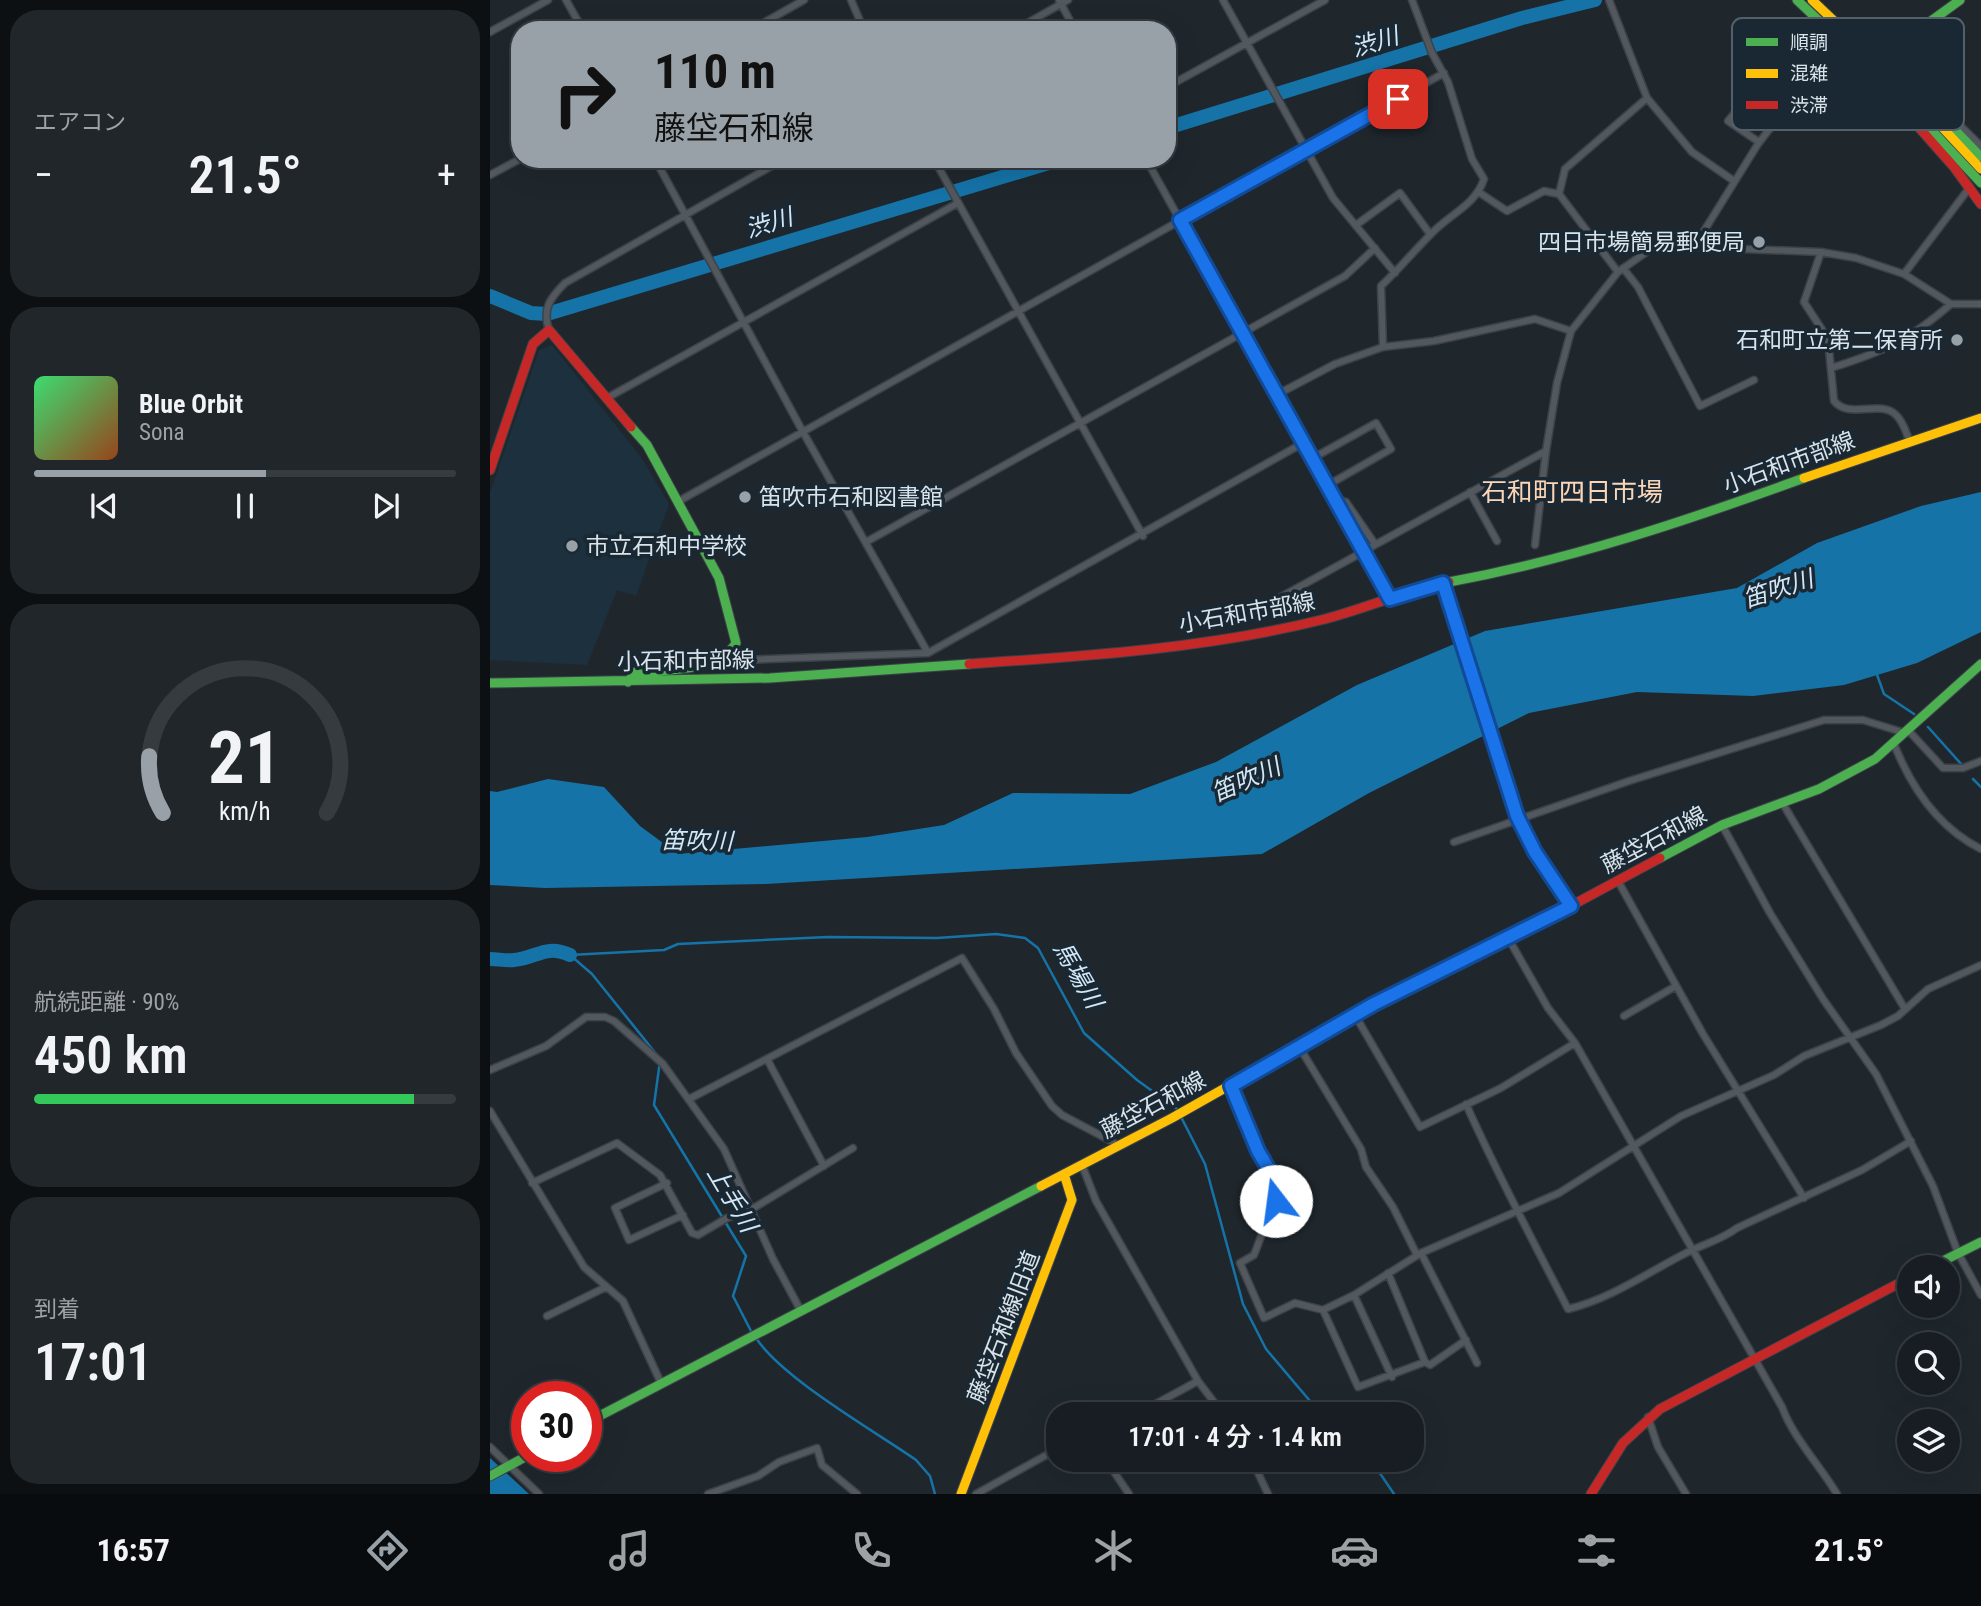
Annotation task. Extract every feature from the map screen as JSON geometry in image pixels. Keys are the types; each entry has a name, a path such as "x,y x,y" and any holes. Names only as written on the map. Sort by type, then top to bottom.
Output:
{"main road":[{"path":"1797,0 1815,18"},
{"path":"1812,0 1831,18"},
{"path":"1936,18 1960,0"},
{"path":"1920,130 1970,187 1981,204"},
{"path":"1931,130 1981,184"},
{"path":"1945,130 1981,169"},
{"path":"1955,130 1981,157"},
{"path":"490,470 533,344 549,330 647,445 719,578 736,643 733,652 723,659 663,670 635,672 628,682"},
{"name":"小石和市部線","path":"490,683 770,678 1127,652 1285,627 1339,615 1443,583 1531,567 1608,546 1720,509 1909,439 1981,418"},
{"path":"1443,583 1518,818 1535,852 1571,906"},
{"name":"藤垈石和線","path":"602,1414 1177,1115 1355,1015 1571,906 1721,825 1819,789 1875,759 1894,744 1945,693 1981,664"},
{"name":"藤垈石和線旧道","path":"961,1494 1072,1200 1064,1174"},
{"path":"1954,1255 1981,1242"},
{"path":"1591,1494 1618,1448 1648,1415 1701,1382 1755,1359 1897,1285"},
{"path":"490,1476 511,1465"}],"street":[{"path":"490,32 548,0"},
{"path":"566,0 578,21"},
{"path":"767,21 804,0"},
{"path":"851,0 860,21"},
{"path":"1029,21 1060,2 1069,0"},
{"path":"1223,0 1333,198 1395,273"},
{"path":"1176,82 1325,0"},
{"path":"1383,347 1381,286 1430,234 1480,193 1484,179 1472,159 1444,73 1432,53 1412,0"},
{"path":"1060,2 1070,21"},
{"path":"1610,2 1640,73 1647,98 1692,152 1734,181"},
{"path":"679,501 1444,73"},
{"path":"1559,194 1565,169 1647,98"},
{"path":"1964,129 1981,146"},
{"path":"1741,130 1759,142"},
{"path":"1694,247 1768,130"},
{"path":"490,175 511,164"},
{"path":"660,168 803,432 928,653"},
{"path":"549,330 545,319 547,305 565,283 768,168"},
{"path":"939,168 1143,536"},
{"path":"1151,168 1390,599"},
{"path":"1904,274 1970,187"},
{"path":"1480,193 1507,211 1544,191 1559,194 1638,287 1700,405 1754,380"},
{"path":"1356,225 1400,193 1430,234"},
{"path":"607,398 957,200"},
{"path":"1535,545 1546,451 1558,383 1571,331 1621,270 1655,246 1668,243 1694,247 1821,252 1856,258 1904,274 1951,304 1981,304"},
{"path":"866,542 1345,276 1375,248"},
{"path":"1821,252 1804,302 1828,340 1831,395 1840,408 1892,411 1899,417 1909,439"},
{"path":"1831,368 1890,349 1929,323 1951,304"},
{"path":"1278,394 1335,364 1383,347 1434,341 1535,320 1571,331"},
{"path":"1313,458 1376,423 1391,449 1328,485"},
{"path":"733,652 741,660 928,653 1143,536 1304,442"},
{"path":"1337,500 1346,502 1373,545 1546,451"},
{"path":"1470,492 1497,541"},
{"path":"1259,609 1362,553"},
{"path":"1454,842 1629,781 1824,720 1863,720 1907,731 1943,768 1963,768 1981,761"},
{"path":"1894,744 1909,781 1926,803 1942,820 1981,849"},
{"path":"1783,804 1905,1009"},
{"path":"1721,825 1770,913 1850,1040 1876,1074 1933,1186 1958,1253 1981,1295"},
{"path":"1618,881 1676,986 1804,1199"},
{"path":"1507,936 1548,1008 1575,1043 1782,1407 1790,1429 1818,1462 1837,1494"},
{"path":"689,1099 962,958 994,1009 1016,1053 1052,1106 1062,1115 1112,1142 1116,1147"},
{"path":"1231,1086 1278,1192 1254,1255 1240,1263 1251,1294 1264,1318 1295,1303 1322,1310 1354,1295 1419,1254 1459,1234 1519,1213 1580,1181 1681,1116 1738,1092 1804,1056 1850,1040 1905,1009 1928,989 1981,965"},
{"path":"1625,1016 1676,986"},
{"path":"1355,1015 1420,1127 1501,1088 1575,1043"},
{"path":"490,1070 545,1046 586,1017 597,1016 614,1021 663,1064 724,1149 773,1259 800,1311"},
{"path":"1300,1048 1361,1149 1366,1167 1393,1207 1478,1363"},
{"path":"767,1059 824,1166"},
{"path":"1466,1104 1568,1309 1622,1287 1692,1250 1720,1241 1737,1227 1804,1199 1911,1142"},
{"path":"490,1111 584,1267 623,1301 661,1382"},
{"path":"533,1183 617,1143 652,1166 667,1183 695,1235 724,1219 752,1209 853,1148"},
{"path":"1082,1165 1102,1211 1198,1381 1214,1402"},
{"path":"667,1183 615,1208 629,1240 683,1215"},
{"path":"1388,1273 1425,1362 1430,1365 1466,1340"},
{"path":"547,1317 606,1287"},
{"path":"1354,1295 1392,1377"},
{"path":"1322,1310 1358,1387 1392,1377 1425,1362"},
{"path":"1159,1402 1198,1381"},
{"path":"1648,1415 1658,1447 1686,1494"},
{"path":"490,1447 539,1494"},
{"path":"708,1494 758,1476 779,1462 817,1448 822,1465 857,1494"},
{"path":"976,1494 1046,1455"},
{"path":"1114,1472 1129,1494"},
{"path":"1258,1472 1268,1494"},
{"path":"991,1485 995,1494"}],"shaded area":[{"name":"市立石和中学校","path":"552,345 641,457 669,504 636,596 617,590 587,665 490,660 490,493 539,350"}],"water":[{"name":"笛吹川","path":"1981,492 1981,632 1917,663 1844,685 1753,696 1637,692 1529,713 1369,793 1262,854 766,884 545,888 490,885 490,791 497,792 548,779 604,787 640,826 678,854 867,837 944,825 1013,793 1130,794 1216,762 1357,685 1485,631 1737,588 1817,543 1921,506"},
{"path":"490,1458 529,1494 490,1494"}],"waterway":[{"name":"渋川","path":"1176,125 1522,18 1595,0"},
{"name":"渋川","path":"490,296 531,313 547,314 1032,168"},
{"path":"1876,672 1884,694 1914,714"},
{"path":"1928,727 1962,765"},
{"path":"1973,779 1981,787"},
{"name":"馬場川","path":"570,955 664,950 678,944 828,937 937,938 996,934 1025,938 1038,948 1084,1033 1137,1080 1177,1109 1205,1164 1243,1304 1266,1349 1311,1402"},
{"name":"馬場川","path":"490,959 522,959 547,951 570,955"},
{"name":"上手川","path":"570,955 592,974 657,1055"},
{"name":"上手川","path":"660,1061 654,1105 746,1256 733,1296 752,1333"},
{"name":"上手川","path":"756,1338 769,1354 807,1387 916,1460 930,1476 935,1494"},
{"name":"馬場川","path":"1379,1472 1394,1494"}],"traffic: fast":[{"path":"1797,0 1816,18"},
{"path":"1935,18 1960,0"},
{"path":"1931,130 1981,183"},
{"path":"1955,130 1981,157"},
{"path":"628,682 635,672 676,670 704,664 728,652 736,643 719,578 647,445 631,427"},
{"path":"1449,582 1495,573 1629,538 1804,478"},
{"path":"490,683 770,678 969,664"},
{"path":"1660,858 1722,825 1819,789 1875,759 1981,664"},
{"path":"602,1415 1041,1186"},
{"path":"1955,1255 1981,1242"},
{"path":"490,1476 511,1465"}],"traffic: slow":[{"path":"1812,0 1831,18"},
{"path":"1945,130 1981,169"},
{"path":"1804,478 1981,418"},
{"path":"1041,1186 1172,1118 1365,1009"},
{"path":"961,1494 1072,1200 1064,1174"}],"traffic: jam":[{"path":"1921,130 1954,167 1981,204"},
{"path":"490,470 533,344 549,330 631,427"},
{"path":"969,664 1104,654 1238,637 1325,619 1449,582"},
{"path":"1443,583 1517,816 1535,852 1571,906"},
{"path":"1365,1009 1507,936 1539,923 1660,858"},
{"path":"1591,1494 1623,1443 1660,1409 1897,1284"}],"place":[{"name":"四日市場簡易郵便局","path":"1759,242"},
{"name":"石和町立第二保育所","path":"1957,340"},
{"name":"笛吹市石和図書館","path":"745,497"},
{"name":"市立石和中学校","path":"572,546"}],"district":[{"name":"石和町四日市場","path":"1572,492"}],"route":[{"path":"1276,1201 1278,1192 1275,1180 1258,1151 1231,1086 1374,1004 1571,906 1535,852 1517,816 1443,583 1390,599 1180,220 1398,99"}]}
